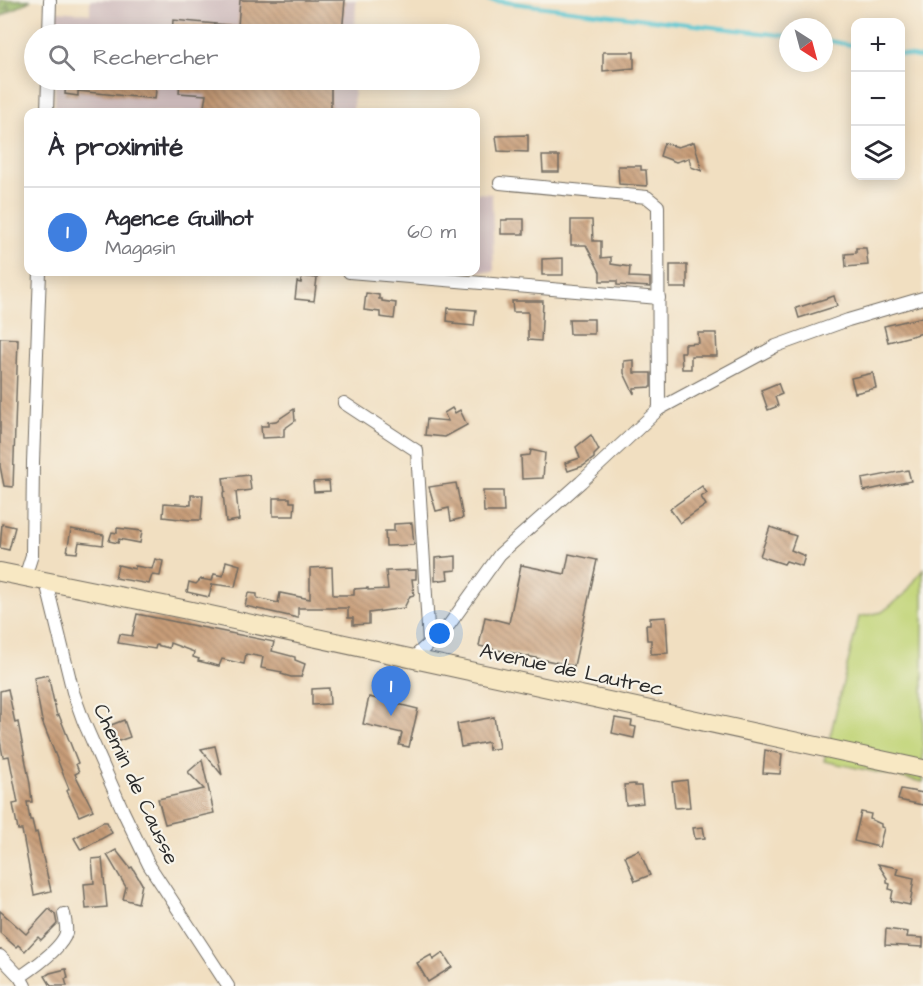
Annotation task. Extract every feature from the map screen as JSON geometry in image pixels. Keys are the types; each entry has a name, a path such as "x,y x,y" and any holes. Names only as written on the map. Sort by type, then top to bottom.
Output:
{"main road":[{"name":"Avenue de Lautrec","path":"0,572 923,769"}],"street":[{"path":"49,24 50,0"},
{"path":"47,108 48,90"},
{"path":"500,183 647,197 658,206 659,410"},
{"path":"25,577 32,555 40,276"},
{"path":"397,276 659,298"},
{"path":"412,659 448,625 500,554 659,410 776,346 848,320 923,298"},
{"path":"344,403 417,451 429,643"},
{"name":"Chemin de Causse","path":"50,582 48,590 73,692 113,791 149,865 228,986"},
{"path":"0,956 22,981 35,966 64,947 66,934 64,914"}],"shaded area":[{"path":"90,0 356,0 355,24 56,24 57,11 90,14"},
{"path":"55,90 354,90 353,108 55,108"},
{"path":"480,193 492,194 494,272 480,271"}],"green space":[{"path":"0,0 31,0 0,17"},
{"path":"923,569 923,782 824,761 859,617 882,612 905,594"}],"building":[{"path":"240,0 345,0 343,24 238,24"},
{"path":"173,20 216,24 173,24"},
{"path":"603,52 634,52 634,68 603,71"},
{"path":"65,90 156,90 155,99 78,91 78,96 65,94"},
{"path":"179,90 331,90 331,108 204,108 206,95 179,93"},
{"path":"528,135 528,152 498,151 496,136"},
{"path":"694,142 702,171 691,167 689,158 676,162 660,156 664,143 678,147"},
{"path":"542,156 559,156 559,172 543,172"},
{"path":"618,166 641,166 641,170 646,170 647,186 619,184"},
{"path":"524,219 524,234 501,234 501,220"},
{"path":"571,220 592,220 593,241 601,241 601,258 611,257 611,264 630,267 629,277 650,278 650,287 617,285 617,281 600,281 600,272 586,245 571,245"},
{"path":"856,248 866,248 868,265 846,267 845,254 856,253"},
{"path":"563,258 563,275 542,275 542,259"},
{"path":"670,265 687,265 687,288 670,288"},
{"path":"302,276 317,278 314,301 295,299 297,282 301,283"},
{"path":"366,293 379,295 382,301 396,303 394,319 380,317 380,312 364,310"},
{"path":"834,296 837,306 799,318 796,308"},
{"path":"512,301 543,301 541,341 528,340 528,312 513,312"},
{"path":"448,308 476,310 474,326 453,324 454,322 447,321"},
{"path":"923,317 923,333 888,342 884,326"},
{"path":"569,319 594,319 594,334 570,334"},
{"path":"698,333 716,333 717,356 691,356 691,369 682,369 681,352 685,352 685,344 699,343"},
{"path":"0,338 18,339 13,487 4,486 0,466"},
{"path":"634,360 634,373 651,373 651,387 634,388 634,394 624,373 624,361"},
{"path":"873,373 876,388 855,393 851,378"},
{"path":"778,383 782,394 775,397 778,406 768,410 761,390"},
{"path":"452,408 455,413 460,410 467,425 445,437 425,435 427,419 448,421 444,413"},
{"path":"294,409 295,421 284,429 284,437 262,438 261,426 268,426 268,422 276,421"},
{"path":"591,435 599,450 594,458 583,466 568,471 565,463 580,458 576,447"},
{"path":"531,450 545,453 543,478 522,479 521,456 530,455"},
{"path":"908,470 911,481 864,491 862,479"},
{"path":"249,475 251,490 236,492 239,520 226,522 223,478"},
{"path":"329,481 330,491 314,492 313,482"},
{"path":"456,483 463,518 451,521 449,508 436,511 429,487"},
{"path":"702,486 707,493 701,497 706,505 680,523 670,509"},
{"path":"483,491 503,491 504,512 484,512"},
{"path":"191,495 203,495 201,520 163,517 164,503 191,505"},
{"path":"273,498 290,498 290,502 295,502 294,516 273,516"},
{"path":"412,523 414,545 386,546 385,531 394,531 394,524"},
{"path":"2,524 15,527 9,550 0,548"},
{"path":"770,527 796,536 791,550 805,556 802,566 786,561 784,564 760,556"},
{"path":"117,528 142,531 140,543 119,539 118,543 109,541 112,532 117,533"},
{"path":"71,529 104,535 103,545 79,542 77,553 67,552"},
{"path":"569,554 597,560 574,666 479,646 485,617 509,623 521,565 565,574"},
{"path":"456,556 456,570 447,571 448,579 435,581 435,558"},
{"path":"155,559 163,561 160,576 152,575 149,584 115,578 118,565 135,569 135,566 152,569"},
{"path":"226,561 240,565 235,587 212,584 209,597 187,592 189,582 196,584 201,579 212,581 214,574 223,576"},
{"path":"332,567 333,595 354,595 354,589 388,589 386,571 416,570 416,579 412,579 414,595 410,596 404,608 369,613 369,624 353,625 353,618 348,618 348,608 298,608 298,618 245,606 248,593 257,594 257,598 278,603 280,593 310,599 310,568"},
{"path":"137,614 274,642 272,651 295,657 295,660 305,664 301,677 291,677 281,674 282,672 261,668 263,657 246,654 244,664 222,659 219,666 198,661 199,659 193,657 194,652 170,643 169,648 156,645 155,649 118,643 120,634 132,636"},
{"path":"666,617 668,653 651,654 651,640 647,640 646,625 650,625 650,618"},
{"path":"48,675 57,716 59,715 78,763 76,764 79,772 75,774 93,810 79,816 67,791 69,789 42,721 34,678"},
{"path":"329,688 330,704 312,705 312,689"},
{"path":"8,689 15,723 18,722 30,784 32,802 27,802 30,820 32,820 35,833 37,832 51,891 34,895 22,830 18,830 13,804 18,803 9,756 3,757 0,741 0,691"},
{"path":"369,697 418,709 409,747 399,745 402,733 363,724"},
{"path":"494,717 499,748 489,750 488,742 461,747 457,724"},
{"path":"615,718 632,721 631,726 636,727 634,738 612,733"},
{"path":"124,720 130,737 113,743 106,727"},
{"path":"215,746 222,775 201,749"},
{"path":"765,750 782,754 780,774 763,773"},
{"path":"202,760 214,813 165,824 158,799 204,789 188,772"},
{"path":"687,780 690,807 675,808 672,782"},
{"path":"635,784 635,786 641,786 643,803 626,805 624,785"},
{"path":"901,789 923,793 923,805 898,800"},
{"path":"861,812 871,814 870,819 884,828 879,847 854,841"},
{"path":"107,822 112,833 81,850 74,838"},
{"path":"703,827 705,838 695,839 693,828"},
{"path":"116,850 130,868 132,867 142,884 138,903 123,899 126,887 107,855"},
{"path":"639,850 650,875 635,881 625,856"},
{"path":"102,858 107,907 86,909 84,884 94,883 92,859"},
{"path":"878,864 898,868 896,874 914,878 910,905 891,901 893,890 889,889 890,884 887,883 887,878"},
{"path":"49,909 55,914 57,924 41,940 38,937 25,951 18,945 16,947 0,933 0,911 26,934"},
{"path":"886,929 908,932 907,937 923,938 923,947 885,945"},
{"path":"443,953 452,967 428,982 417,963 431,955 433,960"},
{"path":"66,969 67,986 51,986 45,976"}],"waterway":[{"path":"487,0 779,35"},
{"path":"833,42 851,45"},
{"path":"905,55 923,58"}],"place":[{"name":"Agence Guilhot","path":"391,716"}]}
